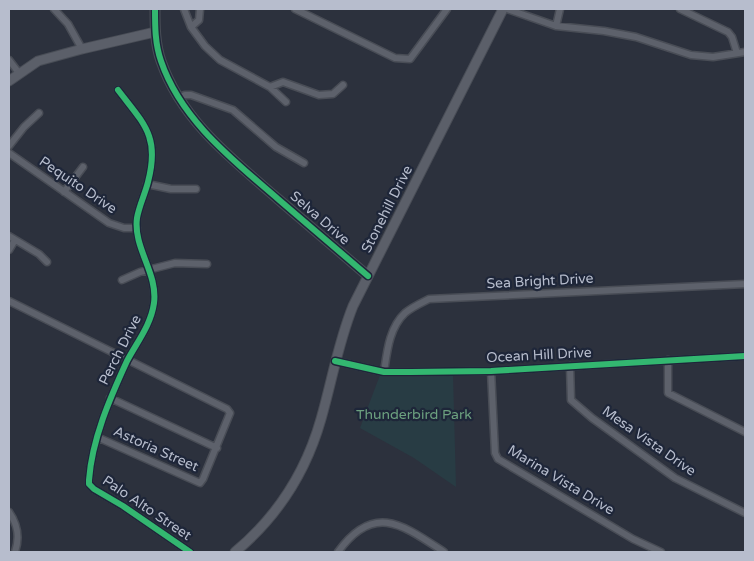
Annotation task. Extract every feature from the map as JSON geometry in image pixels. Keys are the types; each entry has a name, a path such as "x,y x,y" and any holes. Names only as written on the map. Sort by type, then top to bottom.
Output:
{"main road":[{"name":"Selva Drive","path":"155,9 155,32 161,61 178,98 202,129 256,180 368,276"},
{"name":"Stonehill Drive","path":"235,552 248,542 268,520 282,502 305,463 321,419 344,327 353,306 505,9"},
{"path":"9,81 38,61 155,32"}],"street":[{"path":"54,9 68,24 82,49"},
{"path":"184,9 191,26 205,46 220,60 270,88 286,102"},
{"path":"191,26 199,20 200,9"},
{"path":"295,9 308,12 395,58 410,59 447,9"},
{"path":"505,9 556,26 604,31 636,37 691,55 713,58 745,52"},
{"path":"556,26 560,9"},
{"path":"680,9 728,32 732,37 737,53"},
{"path":"9,60 19,73"},
{"path":"270,88 282,82 319,94 333,94 342,85"},
{"name":"Perch Drive","path":"90,484 89,475 97,437 110,398 128,360 151,320 154,302 155,285 139,242 137,219 153,161 150,138 144,123 118,90"},
{"path":"178,98 185,94 191,95 233,110 276,147 304,163"},
{"path":"9,146 24,127 39,113"},
{"name":"Pequito Drive","path":"9,153 109,223 124,228 138,228"},
{"path":"64,192 83,167"},
{"path":"147,184 171,189 196,189"},
{"path":"9,250 12,238 39,254 47,262"},
{"path":"122,280 140,272 175,263 207,264"},
{"name":"Sea Bright Drive","path":"384,372 388,344 395,326 405,314 429,299 745,284"},
{"path":"9,301 227,409 230,413 217,448 110,398"},
{"name":"Ocean Hill Drive","path":"334,361 384,372 491,371 745,356"},
{"path":"668,360 668,394 745,432"},
{"name":"Mesa Vista Drive","path":"570,366 571,400 592,418 675,478 745,513"},
{"name":"Marina Vista Drive","path":"491,371 495,453 498,459 633,539 661,552"},
{"name":"Astoria Street","path":"97,437 200,483 217,448"},
{"name":"Palo Alto Street","path":"90,484 190,552"},
{"path":"9,512 18,531 15,552"},
{"path":"338,552 356,531 369,525 382,523 406,528 444,552"}],"green space":[{"name":"Thunderbird Park","path":"453,374 456,487 414,458 360,428 380,375"}],"cycle path":[{"path":"155,9 156,42 161,61 181,102 195,120 226,154 368,276"},
{"path":"118,90 142,122 151,142 151,166 137,218 137,229 152,281 154,303 147,326 127,361 103,419 94,449 89,484 190,552"},
{"path":"335,361 384,372 411,372 491,371 745,356"}]}
